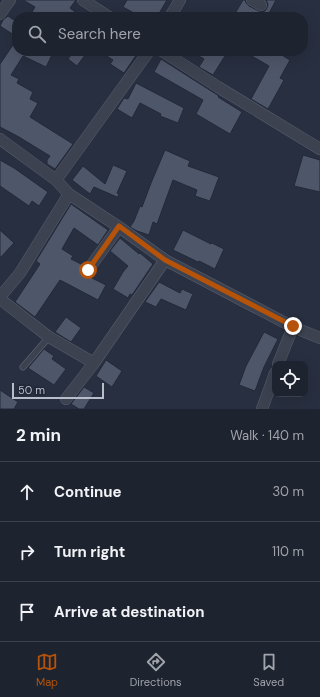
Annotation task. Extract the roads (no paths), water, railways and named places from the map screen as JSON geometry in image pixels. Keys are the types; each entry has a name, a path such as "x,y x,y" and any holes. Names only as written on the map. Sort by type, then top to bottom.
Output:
{"street":[{"path":"0,14 10,0"},
{"path":"83,0 101,12"},
{"path":"173,12 180,0"},
{"path":"56,180 145,56"},
{"path":"170,56 218,88 320,149"},
{"path":"0,139 56,180 69,194 119,226 165,260 293,326 320,338"},
{"path":"69,194 20,273 0,298 49,337 94,363"},
{"path":"88,270 119,226"},
{"path":"66,399 94,363 165,260"},
{"path":"279,361 293,326"},
{"path":"262,409 272,381"}],"lane":[{"path":"23,366 49,337"}]}
